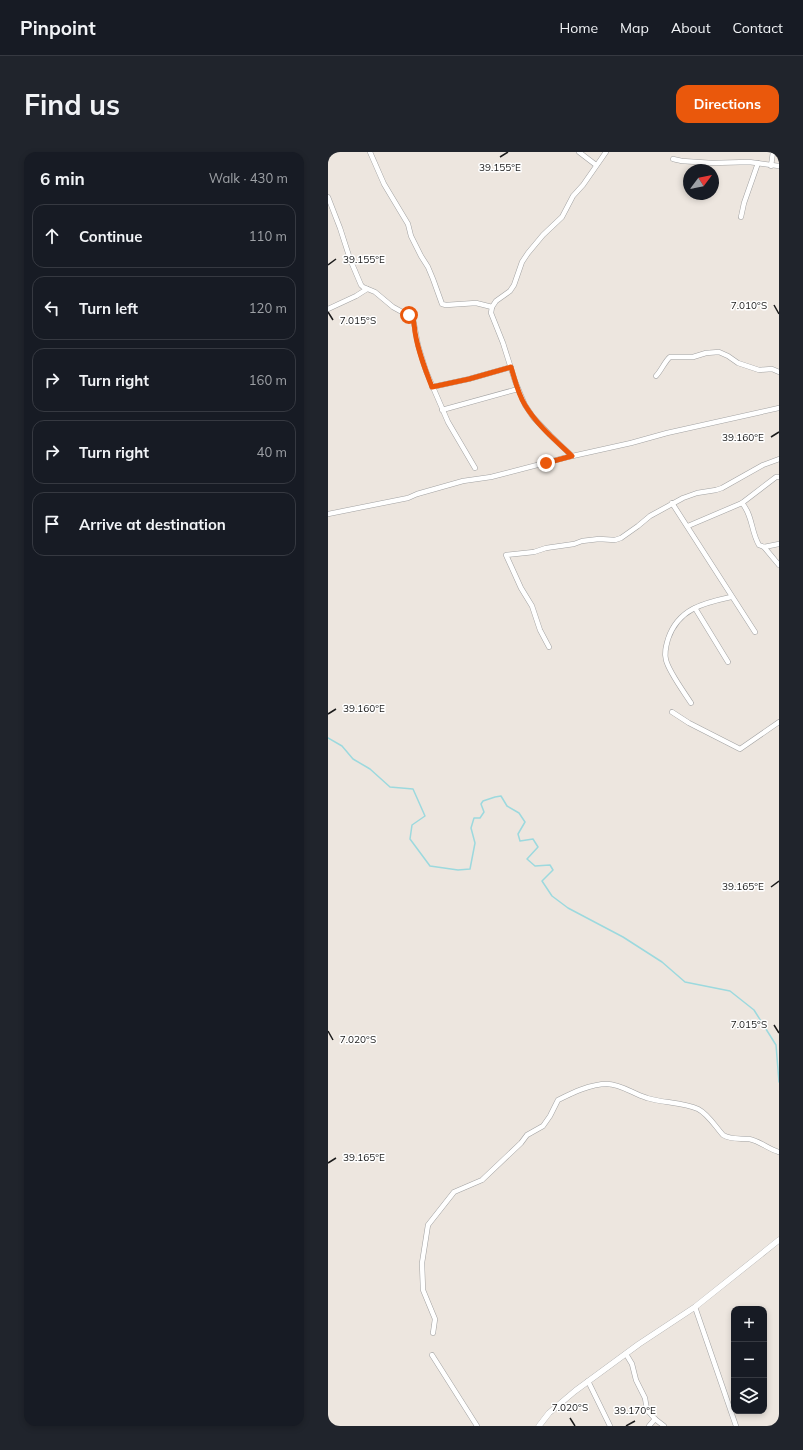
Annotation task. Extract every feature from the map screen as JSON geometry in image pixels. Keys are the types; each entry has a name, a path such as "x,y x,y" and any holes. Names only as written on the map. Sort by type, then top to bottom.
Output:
{"street":[{"path":"370,152 384,184 408,224 411,236 428,267 442,304 446,305 476,302 492,307"},
{"path":"579,152 596,165"},
{"path":"572,456 533,417 525,406 491,313 492,307 500,298 510,291 514,285 522,262 528,253 543,235 562,217 573,196 583,185 606,152"},
{"path":"771,166 773,152"},
{"path":"672,159 712,164 737,162 779,166"},
{"path":"741,217 744,203 758,163"},
{"path":"328,197 355,273 361,284 393,307 413,318 422,359 432,387 442,410 475,468"},
{"path":"328,309 356,296 367,289"},
{"path":"656,376 670,357 693,357 706,353 719,352 738,363 759,370 772,369 779,372"},
{"path":"432,387 469,379 511,367"},
{"path":"442,410 518,389"},
{"path":"328,514 408,498 450,484 491,477 667,433 779,408"},
{"path":"550,647 540,630 532,606 521,588 506,555 534,552 546,548 574,544 582,541 599,539 615,540 621,538 650,516 672,503 697,493 722,488 763,465 779,459"},
{"path":"688,526 742,503 779,476"},
{"path":"672,503 688,526 731,597 755,632"},
{"path":"742,503 749,514 757,542 761,547 764,547 779,565"},
{"path":"764,547 779,544"},
{"path":"691,703 680,687 666,661 665,648 673,627 686,613 709,602 731,597"},
{"path":"695,608 728,662"},
{"path":"672,712 689,723 740,748 779,722"},
{"path":"433,1333 435,1319 423,1290 422,1263 428,1225 454,1192 482,1180 527,1136 543,1126 558,1100 577,1091 598,1085 607,1084 623,1087 636,1095 649,1099 697,1108 706,1114 726,1137 748,1139 759,1142 779,1152"},
{"path":"538,1426 549,1413 588,1381 695,1307 779,1240"},
{"path":"695,1307 736,1426"},
{"path":"626,1354 632,1364 647,1410 664,1426"},
{"path":"432,1355 477,1426"},
{"path":"588,1381 610,1426"},
{"path":"649,1426 655,1419"}],"waterway":[{"path":"328,738 342,746 353,759 370,769 390,787 413,789 425,816 412,825 410,839 430,866 458,870 470,869 475,843 471,828 474,818 480,818 484,812 481,804 483,801 501,796 507,806 519,813 525,822 518,834 520,841 533,839 538,847 527,859 535,866 550,865 553,870 542,881 552,896 568,908 623,937 662,962 685,982 730,991 754,1010 776,1045 779,1082"}],"route":[{"path":"409,315 414,320 418,345 432,387 469,379 511,367 525,406 533,417 572,456 546,463"}]}
